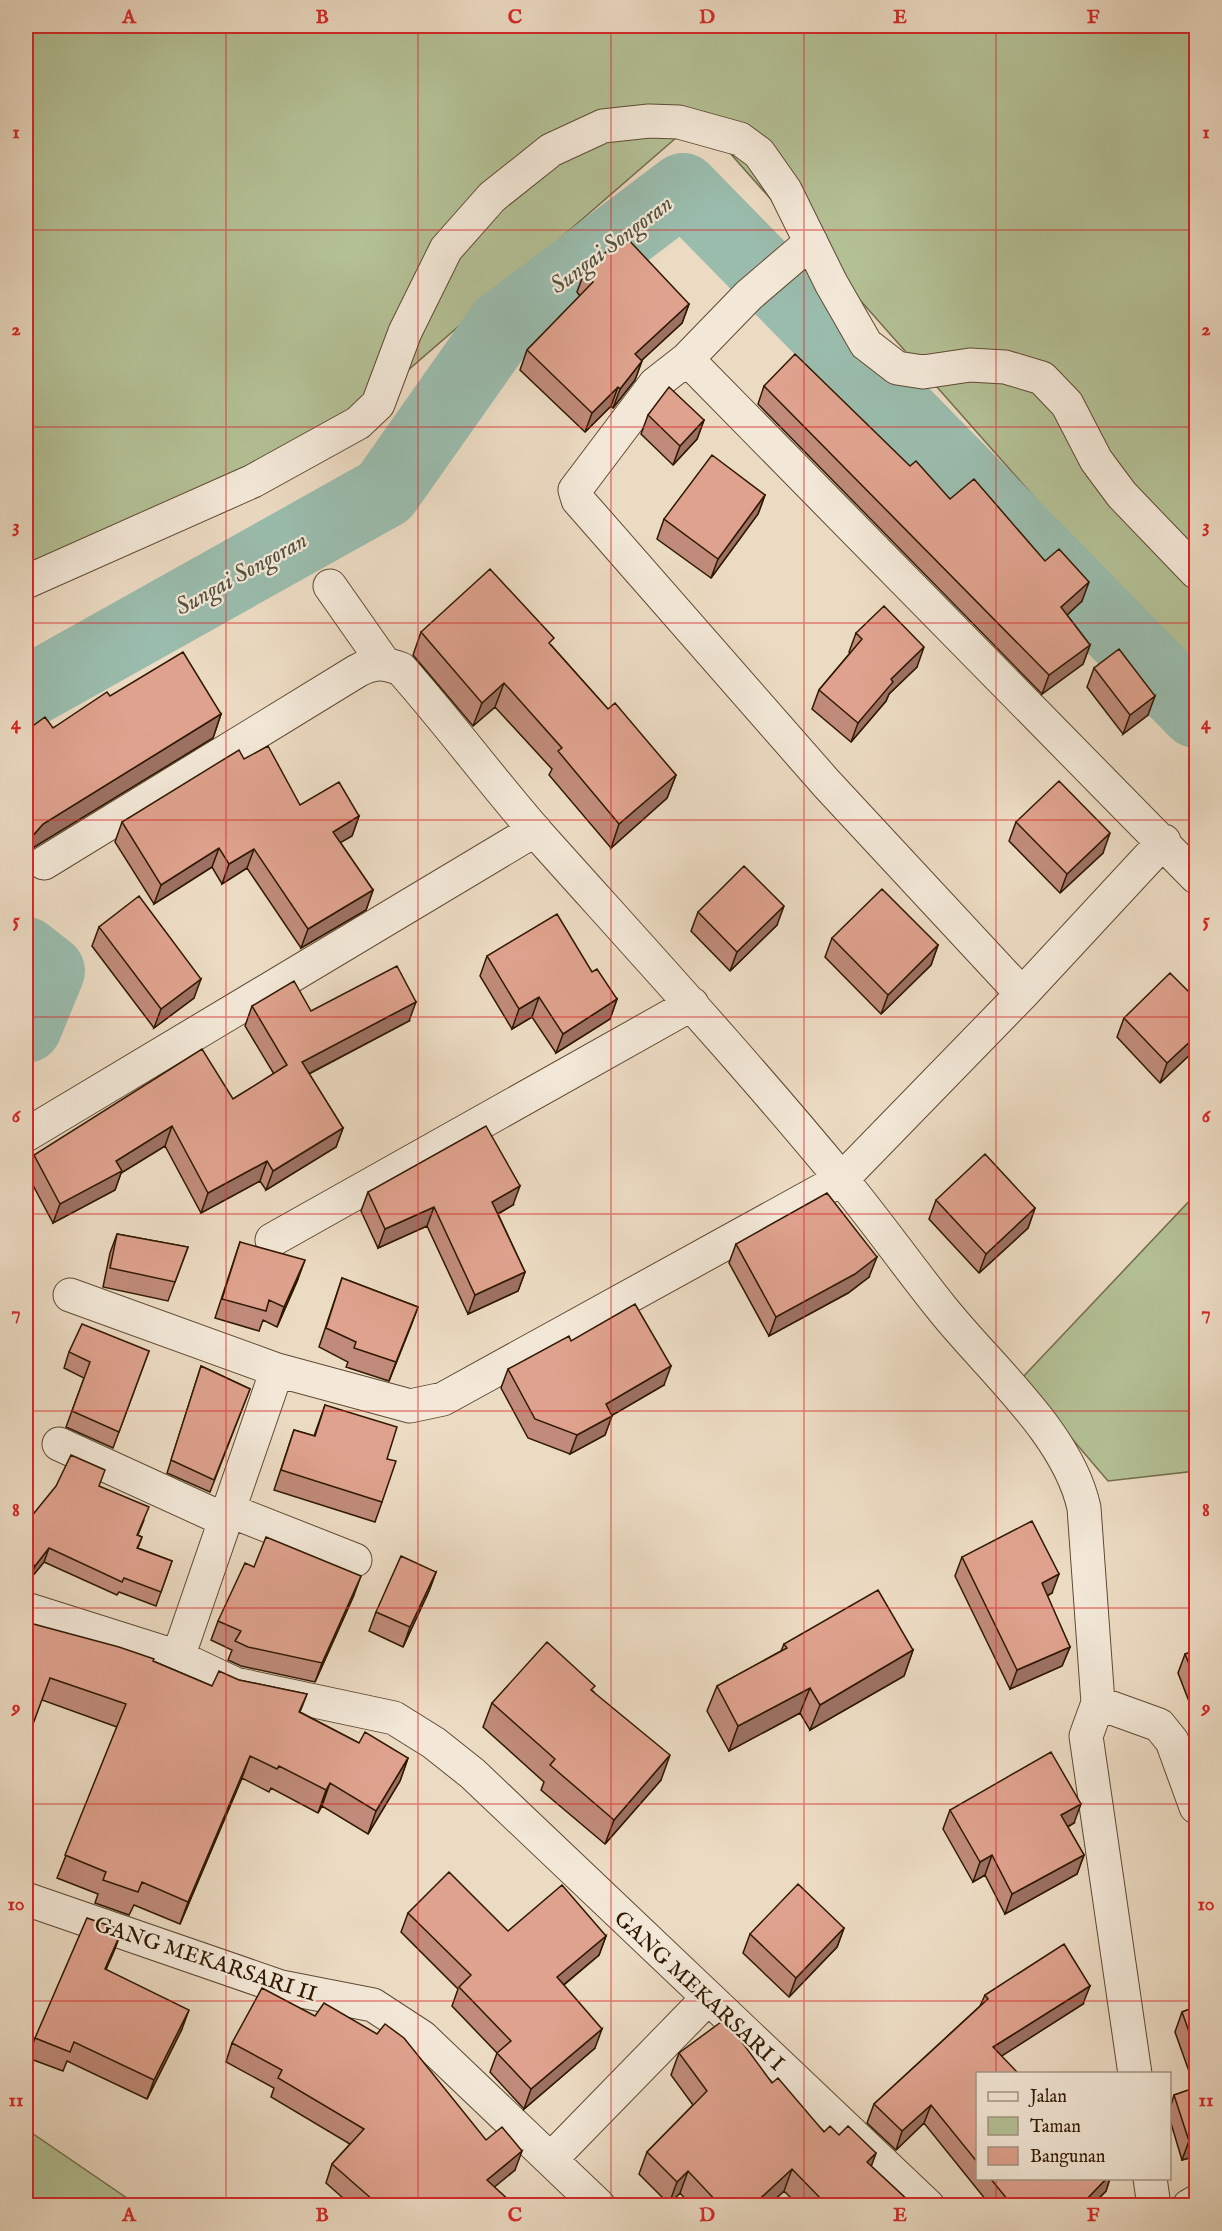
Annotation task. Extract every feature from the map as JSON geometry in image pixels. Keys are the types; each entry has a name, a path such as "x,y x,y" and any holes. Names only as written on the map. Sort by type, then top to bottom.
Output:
{"street":[{"path":"26,582 253,481 358,423 378,404 405,332 446,249 492,197 551,150 603,126 649,121 679,122 740,139 759,153 785,190 803,249 866,344 897,368 923,372 969,366 1005,367 1042,378 1067,404 1096,460 1122,495 1197,572"},
{"path":"803,249 749,295 687,359 655,384 575,490 578,500 826,783 1022,994"},
{"path":"687,359 1197,877"},
{"path":"330,586 384,663"},
{"path":"44,863 357,671 372,663 384,663 401,669 535,830 692,1004 842,1179 942,1308 1051,1435 1068,1461 1079,1484 1084,1508 1098,1703 1086,1736 1135,2072"},
{"path":"26,1135 535,830"},
{"path":"70,1295 277,1370 411,1406 443,1399 842,1179 1022,994 1164,841"},
{"path":"272,1240 692,1004"},
{"path":"178,1657 277,1370"},
{"path":"59,1443 226,1515 355,1560"},
{"name":"GANG MEKARSARI I","path":"26,1609 178,1657 235,1684 394,1718 434,1743 473,1774 707,1999 928,2205"},
{"path":"1098,1703 1159,1725 1172,1741 1197,1807"},
{"name":"GANG MEKARSARI II","path":"26,1899 281,1987 373,2005 422,2037 599,2205"},
{"path":"552,2158 707,1999"},
{"path":"1150,2180 1154,2205"},
{"path":"1189,2205 1197,2202"}],"green space":[{"path":"26,26 1196,26 1196,680 699,118 332,436 26,588"},
{"path":"1196,1194 1196,1471 1108,1481 1021,1379"},
{"path":"26,2129 137,2205 26,2205"}],"building":[{"path":"624,235 689,304 635,354 642,361 620,389 618,387 592,413 527,350 593,282 584,273"},
{"path":"795,354 910,466 916,461 950,499 974,479 1045,561 1059,549 1089,582 1061,607 1090,645 1049,675 764,386"},
{"path":"669,387 704,420 680,446 648,415"},
{"path":"712,455 765,495 718,559 664,519"},
{"path":"490,569 554,638 549,643 608,709 615,703 676,775 619,824 558,751 562,748 504,683 482,703 421,632"},
{"path":"884,606 924,647 891,679 893,682 858,723 819,690 862,639 856,633"},
{"path":"1119,649 1155,696 1130,715 1094,668"},
{"path":"183,652 221,714 43,824 30,839 26,832 26,731 45,717 53,728 107,692 110,696"},
{"path":"268,746 300,805 339,782 359,816 333,832 373,890 308,929 254,849 229,864 219,848 161,885 122,822 239,750 244,759"},
{"path":"1059,781 1110,833 1067,874 1016,822"},
{"path":"744,866 784,906 737,952 698,912"},
{"path":"882,889 938,945 888,995 832,938"},
{"path":"139,896 201,979 161,1009 99,927"},
{"path":"557,914 592,972 597,969 617,999 563,1034 539,997 519,1009 487,956"},
{"path":"397,966 416,1002 302,1062 343,1128 273,1171 267,1161 208,1193 172,1126 116,1161 122,1171 60,1204 34,1155 202,1049 233,1099 287,1065 252,1006 294,981 311,1011"},
{"path":"1170,973 1197,1000 1197,1035 1167,1063 1124,1018"},
{"path":"486,1126 520,1186 492,1202 525,1272 475,1295 434,1207 385,1229 368,1192"},
{"path":"985,1154 1035,1208 986,1254 936,1200"},
{"path":"827,1193 877,1257 855,1274 776,1317 736,1244"},
{"path":"117,1234 188,1247 175,1282 110,1268"},
{"path":"240,1242 305,1260 284,1307 269,1300 266,1311 222,1299"},
{"path":"342,1278 418,1307 396,1362 354,1348 356,1342 326,1328"},
{"path":"635,1304 671,1366 606,1404 612,1416 577,1435 535,1419 508,1369 569,1336 571,1341"},
{"path":"82,1324 149,1351 119,1432 72,1411 90,1362 69,1352"},
{"path":"201,1366 250,1389 214,1480 171,1460"},
{"path":"325,1405 397,1427 387,1459 396,1461 382,1502 281,1470 294,1430 315,1436"},
{"path":"71,1455 105,1470 99,1486 149,1507 137,1535 142,1537 137,1548 172,1561 161,1592 124,1578 122,1582 49,1548 35,1566 26,1558 26,1523 56,1486"},
{"path":"1032,1521 1059,1574 1042,1583 1070,1647 1017,1670 962,1557"},
{"path":"266,1537 361,1576 322,1663 248,1647 235,1641 241,1631 218,1621 245,1563 254,1567"},
{"path":"401,1556 436,1572 410,1627 376,1612"},
{"path":"878,1590 913,1650 820,1705 810,1688 738,1726 717,1686 787,1648 784,1644"},
{"path":"26,1622 119,1647 154,1659 153,1661 212,1686 219,1671 239,1680 307,1694 299,1712 359,1743 365,1732 408,1758 376,1811 330,1783 326,1790 279,1766 277,1769 250,1756 188,1902 142,1882 138,1892 103,1880 106,1872 65,1855 126,1704 50,1678 26,1743"},
{"path":"547,1642 595,1686 591,1690 670,1755 614,1820 550,1765 555,1759 492,1703"},
{"path":"1197,1650 1197,1684 1185,1654"},
{"path":"1051,1752 1081,1804 1061,1815 1084,1855 1012,1894 992,1855 980,1862 950,1810"},
{"path":"449,1872 508,1931 562,1885 606,1936 557,1977 602,2029 531,2089 497,2053 511,2041 459,1987 471,1975 408,1913"},
{"path":"798,1884 844,1928 796,1978 750,1934"},
{"path":"87,1918 122,1930 105,1969 189,2010 154,2080 74,2042 70,2052 35,2038"},
{"path":"1064,1944 1090,1986 993,2047 1017,2072 976,2072 976,2161 931,2105 902,2131 874,2104 988,1999 985,1995"},
{"path":"262,1988 315,2016 324,2003 377,2034 385,2024 404,2038 486,2140 502,2127 522,2151 487,2180 514,2205 369,2205 373,2200 332,2164 364,2129 278,2078 282,2070 232,2043"},
{"path":"1197,2006 1197,2054 1182,2012"},
{"path":"725,2019 772,2083 778,2078 824,2132 830,2126 839,2135 848,2126 876,2153 867,2162 913,2205 827,2205 792,2169 753,2205 720,2205 688,2171 677,2182 647,2152 707,2091 679,2053"},
{"path":"1197,2087 1197,2139 1189,2141 1174,2095"},
{"path":"992,2180 1105,2180 1081,2205 1012,2205"}],"waterway":[{"name":"Sungai Songoran","path":"26,693 385,492 502,326 683,189 1196,712"},
{"name":"Sungai Songoran","path":"26,953 49,971 26,1027"}]}
